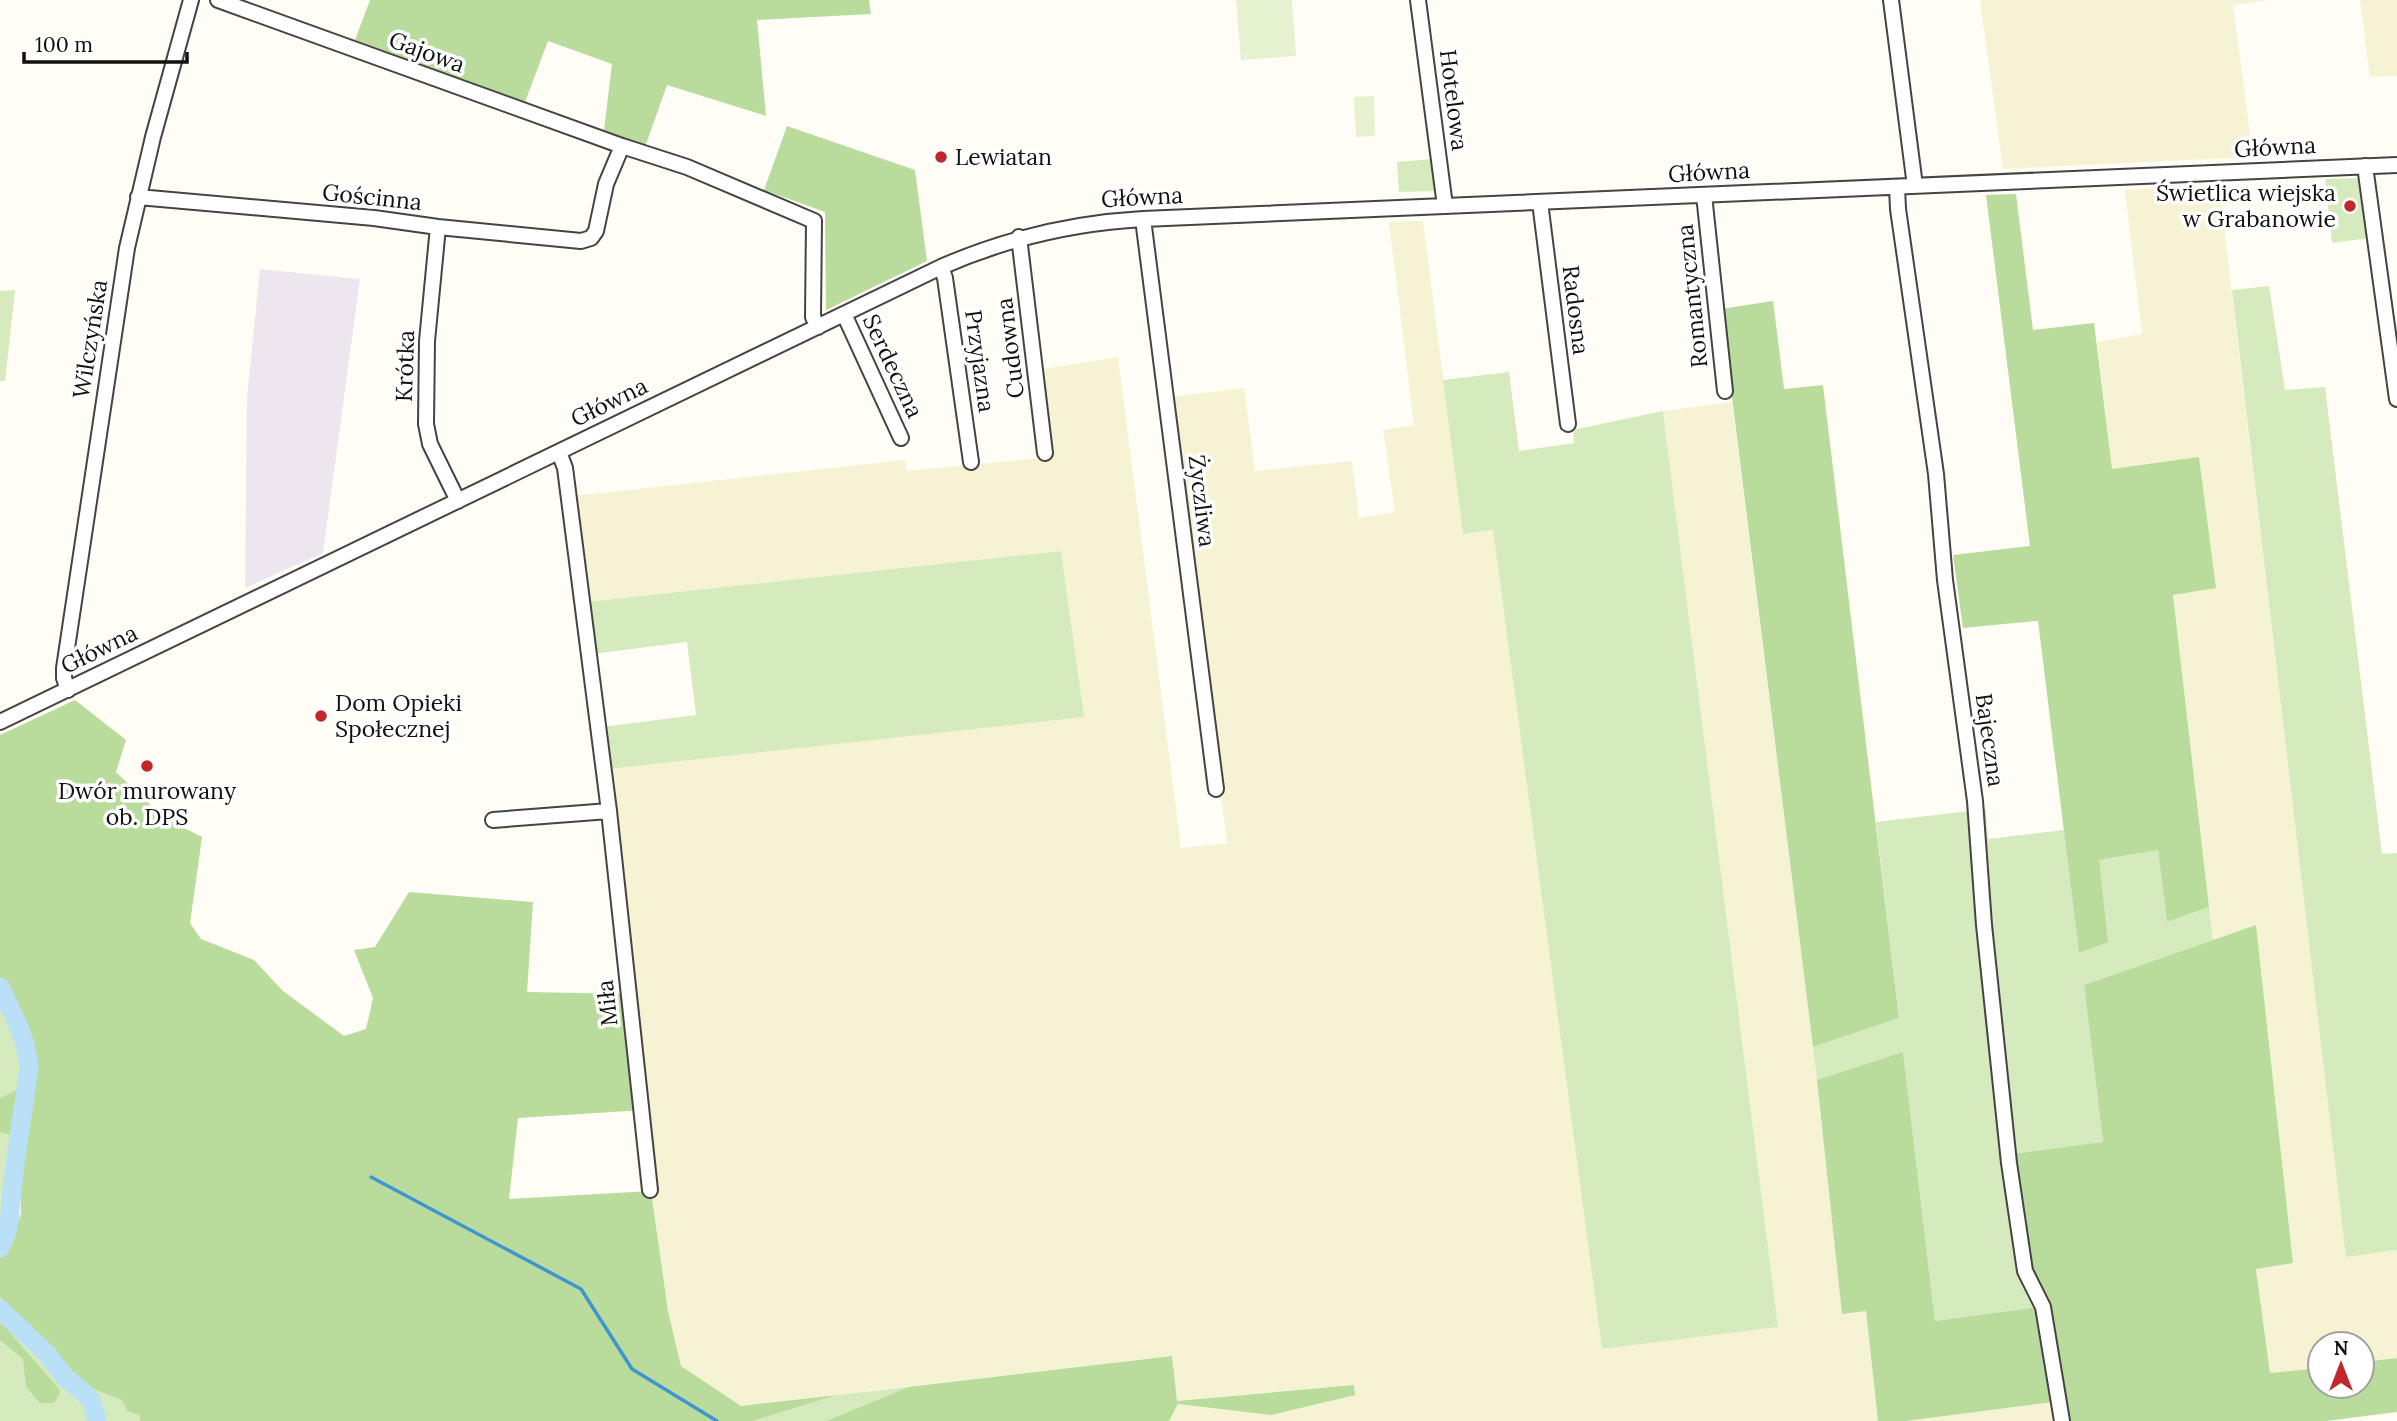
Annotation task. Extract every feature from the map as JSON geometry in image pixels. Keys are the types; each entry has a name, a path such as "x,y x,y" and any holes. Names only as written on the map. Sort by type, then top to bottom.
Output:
{"street":[{"name":"Wilczyńska","path":"68,690 64,667 115,319 138,197 191,0"},
{"name":"Gajowa","path":"218,0 687,167 814,221 813,317 818,327"},
{"name":"Hotelowa","path":"1418,0 1444,206"},
{"path":"1891,0 1915,186"},
{"name":"Gościnna","path":"138,197 374,218 581,242 591,238 596,231 606,184 622,146"},
{"name":"Główna","path":"0,722 941,267 1019,237 1086,223 1143,219 2397,164"},
{"path":"2365,166 2397,399"},
{"name":"Bajeczna","path":"1897,187 1936,474 1943,565 1975,801 1984,925 2009,1163 2025,1271 2043,1307 2062,1421"},
{"name":"Romantyczna","path":"1704,195 1726,391"},
{"name":"Radosna","path":"1540,202 1568,424"},
{"name":"Życzliwa","path":"1143,219 1216,789"},
{"name":"Krótka","path":"438,227 428,341 426,424 430,444 458,501"},
{"name":"Cudowna","path":"1019,237 1045,453"},
{"name":"Przyjazna","path":"941,267 945,278 971,462"},
{"name":"Serdeczna","path":"844,314 901,438"},
{"name":"Miła","path":"559,452 565,468 609,811 650,1190"},
{"path":"492,820 609,811"}],"shaded area":[{"path":"1980,0 2269,0 2233,5 2253,157 2003,169"},
{"path":"2360,0 2397,0 2397,76 2370,77"},
{"path":"2219,185 2346,1256 2397,1250 2397,1358 2376,1360 2376,1330 2306,1330 2306,1370 2270,1374 2256,1268 2293,1263 2256,925 2213,940 2173,594 2216,588 2199,458 2112,469 2097,342 2142,334 2125,190"},
{"path":"1423,221 1463,534 1493,530 1602,1349 1778,1327 1663,411 1732,402 1817,1080 1842,1313 1866,1311 1878,1421 1169,1421 1178,1404 1271,1415 1355,1394 1354,1385 1177,1401 1171,1356 741,1406 681,1366 668,1311 651,1191 608,769 1083,717 1061,551 585,602 573,496 905,460 907,471 1052,457 1043,369 1118,357 1181,848 1227,843 1171,397 1244,388 1255,471 1352,461 1359,518 1395,512 1383,430 1414,425 1389,222"},
{"path":"260,269 360,279 323,553 245,588 247,398"},
{"path":"2055,1402 2058,1421 1906,1421"}],"green space":[{"path":"370,0 869,0 871,14 757,20 766,116 667,85 645,147 604,130 612,64 548,41 525,102 355,40"},
{"path":"1236,0 1292,0 1296,56 1241,60"},
{"path":"1374,96 1375,136 1356,137 1354,97"},
{"path":"787,126 915,170 927,261 826,310 825,212 764,190"},
{"path":"1434,159 1438,191 1399,192 1397,162"},
{"path":"2362,178 2369,238 2332,243 2325,179"},
{"path":"2016,194 2033,330 2094,323 2112,469 2199,457 2216,588 2173,595 2209,907 2167,922 2158,850 2099,860 2108,942 2079,953 2038,621 1963,628 1953,555 2030,546 1986,195"},
{"path":"2269,286 2285,390 2325,387 2382,854 2397,853 2397,1250 2346,1257 2232,290"},
{"path":"15,290 5,381 0,381 0,291"},
{"path":"1773,301 1784,389 1823,385 1899,1018 1813,1047 1721,309"},
{"path":"1509,372 1519,451 1574,443 1573,430 1663,411 1778,1327 1602,1349 1493,530 1463,534 1443,380"},
{"path":"1061,551 1084,717 608,769 602,727 696,715 687,642 592,654 585,602"},
{"path":"75,700 126,740 116,772 164,818 202,837 190,923 201,939 254,960 283,991 344,1036 366,1029 373,998 354,950 375,947 409,892 533,902 527,992 633,994 644,1110 518,1118 509,1199 651,1191 668,1311 681,1366 741,1406 837,1395 753,1421 140,1421 140,1415 127,1411 122,1400 93,1389 77,1378 56,1352 0,1297 0,1257 8,1247 21,1214 21,1171 25,1142 22,1138 0,1132 0,1098 33,1083 35,1061 31,1043 14,1006 0,1008 0,735"},
{"path":"1986,809 1988,839 2064,830 2079,953 2107,941 2098,860 2158,850 2167,922 2209,907 2213,940 2084,985 2103,1142 2029,1271 2043,1291 2046,1306 1935,1321 1903,1053 1817,1080 1813,1047 1899,1018 1876,822"},
{"path":"2256,925 2293,1263 2256,1269 2270,1373 2306,1369 2306,1400 2376,1400 2376,1360 2397,1358 2397,1412 2326,1421 2065,1421 2061,1401 1906,1421 1878,1421 1866,1311 1842,1314 1817,1080 1903,1052 1935,1321 2046,1306 2043,1291 2029,1271 2014,1154 2103,1142 2084,985"},
{"path":"14,1006 33,1045 37,1061 30,1094 9,1134 22,1138 25,1142 22,1187 14,1230 0,1257 0,1008"},
{"path":"0,1297 56,1352 77,1378 93,1389 123,1400 127,1411 140,1414 140,1421 0,1421"},
{"path":"0,1321 59,1389 60,1394 54,1403 40,1403 26,1387 23,1359 0,1340"},
{"path":"1172,1356 1177,1401 1354,1385 1355,1395 1271,1415 1178,1404 1169,1421 826,1421 908,1387"},
{"path":"908,1387 826,1421 753,1421 837,1395"}],"waterway":[{"path":"0,987 22,1036 29,1067 7,1233 0,1248"},
{"path":"371,1177 581,1289 632,1369 717,1421"},
{"path":"0,1309 92,1402 97,1421"}],"place":[{"name":"Lewiatan","path":"941,157"},
{"name":"Świetlica wiejska w Grabanowie","path":"2350,206"},
{"name":"Dom Opieki Społecznej","path":"321,716"},
{"name":"Dwór murowany ob. DPS","path":"147,766"}]}
